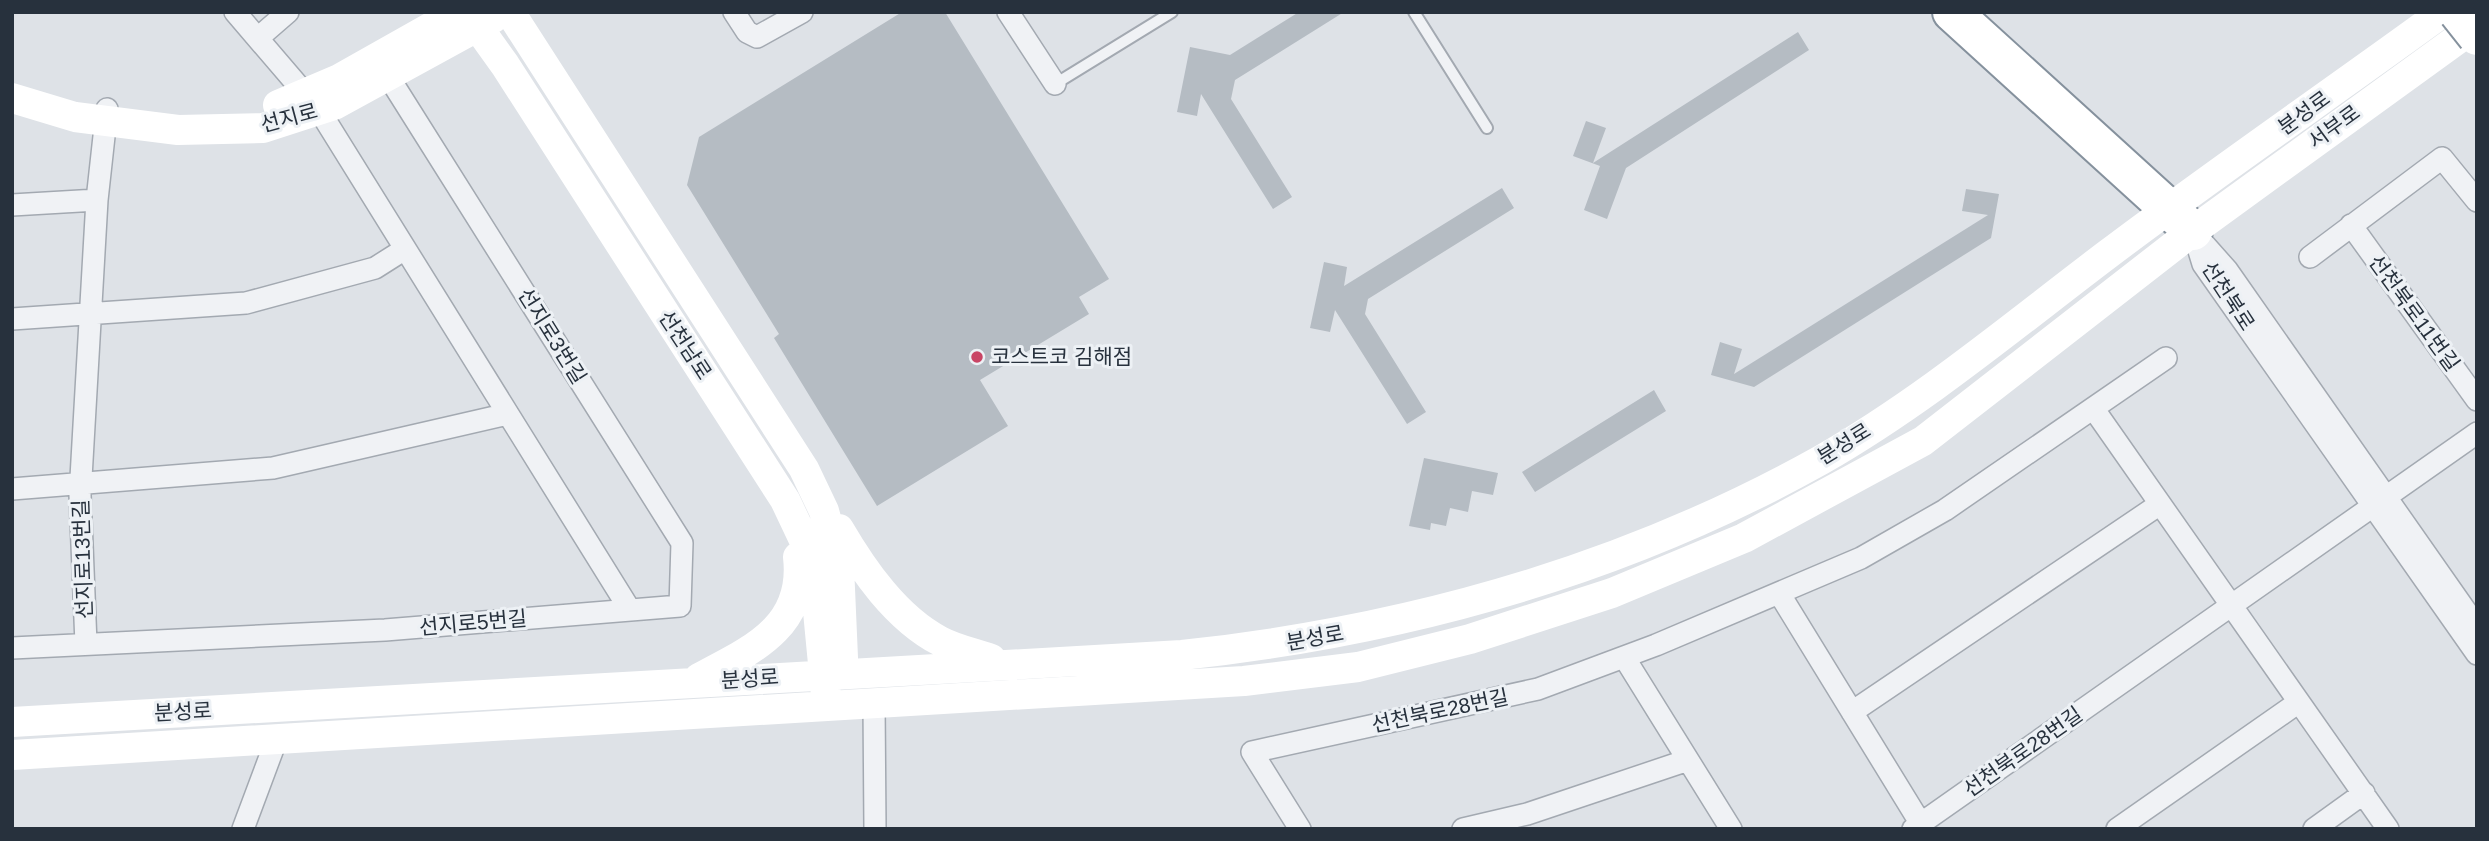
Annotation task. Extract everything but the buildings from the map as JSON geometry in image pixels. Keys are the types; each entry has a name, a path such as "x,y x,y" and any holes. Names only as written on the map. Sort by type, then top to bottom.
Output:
{"highway":[{"path":"1952,12 2182,221"},
{"path":"2458,12 2477,36"}],"main road":[{"name":"선천남로","path":"510,12 804,469 824,511 839,566 835,705"},
{"name":"분성로","path":"12,755 1158,688 1358,667 1470,639 1612,593 1744,538 1923,441 2182,221 2443,12"},
{"name":"선천남로","path":"476,16 785,500 813,559 834,674"},
{"name":"선지로","path":"12,98 75,117 106,114 206,117 312,102 388,76 476,16"},
{"name":"선지로","path":"312,102 339,79 476,16"},
{"name":"서부로","path":"2182,221 2477,25"},
{"name":"선지로","path":"12,80 106,114"},
{"name":"분성로","path":"12,722 1182,655 1284,643 1424,614 1594,565 1684,527 1821,460 1946,380 2110,252 2182,221"},
{"path":"804,469 863,569 905,614 939,640 1004,664"},
{"path":"689,683 772,635 792,607 801,581 793,518"}],"street":[{"path":"235,12 312,102 630,610"},
{"path":"258,38 288,12"},
{"path":"734,12 747,32 757,37 802,12"},
{"path":"1008,12 1055,84"},
{"name":"선지로3번길","path":"388,76 682,543 680,606"},
{"name":"선지로13번길","path":"12,648 86,644 81,485 97,200 106,114"},
{"path":"2310,257 2442,158 2477,201"},
{"path":"12,205 97,200"},
{"name":"선천북로","path":"2182,221 2203,264 2380,502 2477,627"},
{"name":"선천북로11번길","path":"2351,225 2477,400"},
{"path":"12,319 246,303 375,268 405,249"},
{"name":"선천북로28번길","path":"1300,829 1252,752 1538,690 1861,558 1945,510 2166,358"},
{"path":"2093,408 2388,829"},
{"path":"81,485 273,468 508,414"},
{"path":"2380,502 2477,433"},
{"name":"선지로13번길","path":"12,489 81,485"},
{"name":"선천북로","path":"2380,502 2477,654"},
{"name":"선천북로28번길","path":"1779,593 1919,827 2380,502"},
{"path":"1852,712 2160,504"},
{"name":"선지로5번길","path":"86,644 385,630 680,606"},
{"path":"1624,657 1731,829"},
{"path":"2117,829 2299,702"},
{"path":"874,703 875,829"},
{"path":"243,829 277,738"},
{"path":"1463,829 1527,814 1688,760"},
{"path":"2314,829 2364,793"}],"lane":[{"path":"1055,84 1172,12"},
{"path":"1414,12 1487,128"}],"place":[{"name":"코스트코 김해점","path":"977,357"}]}
